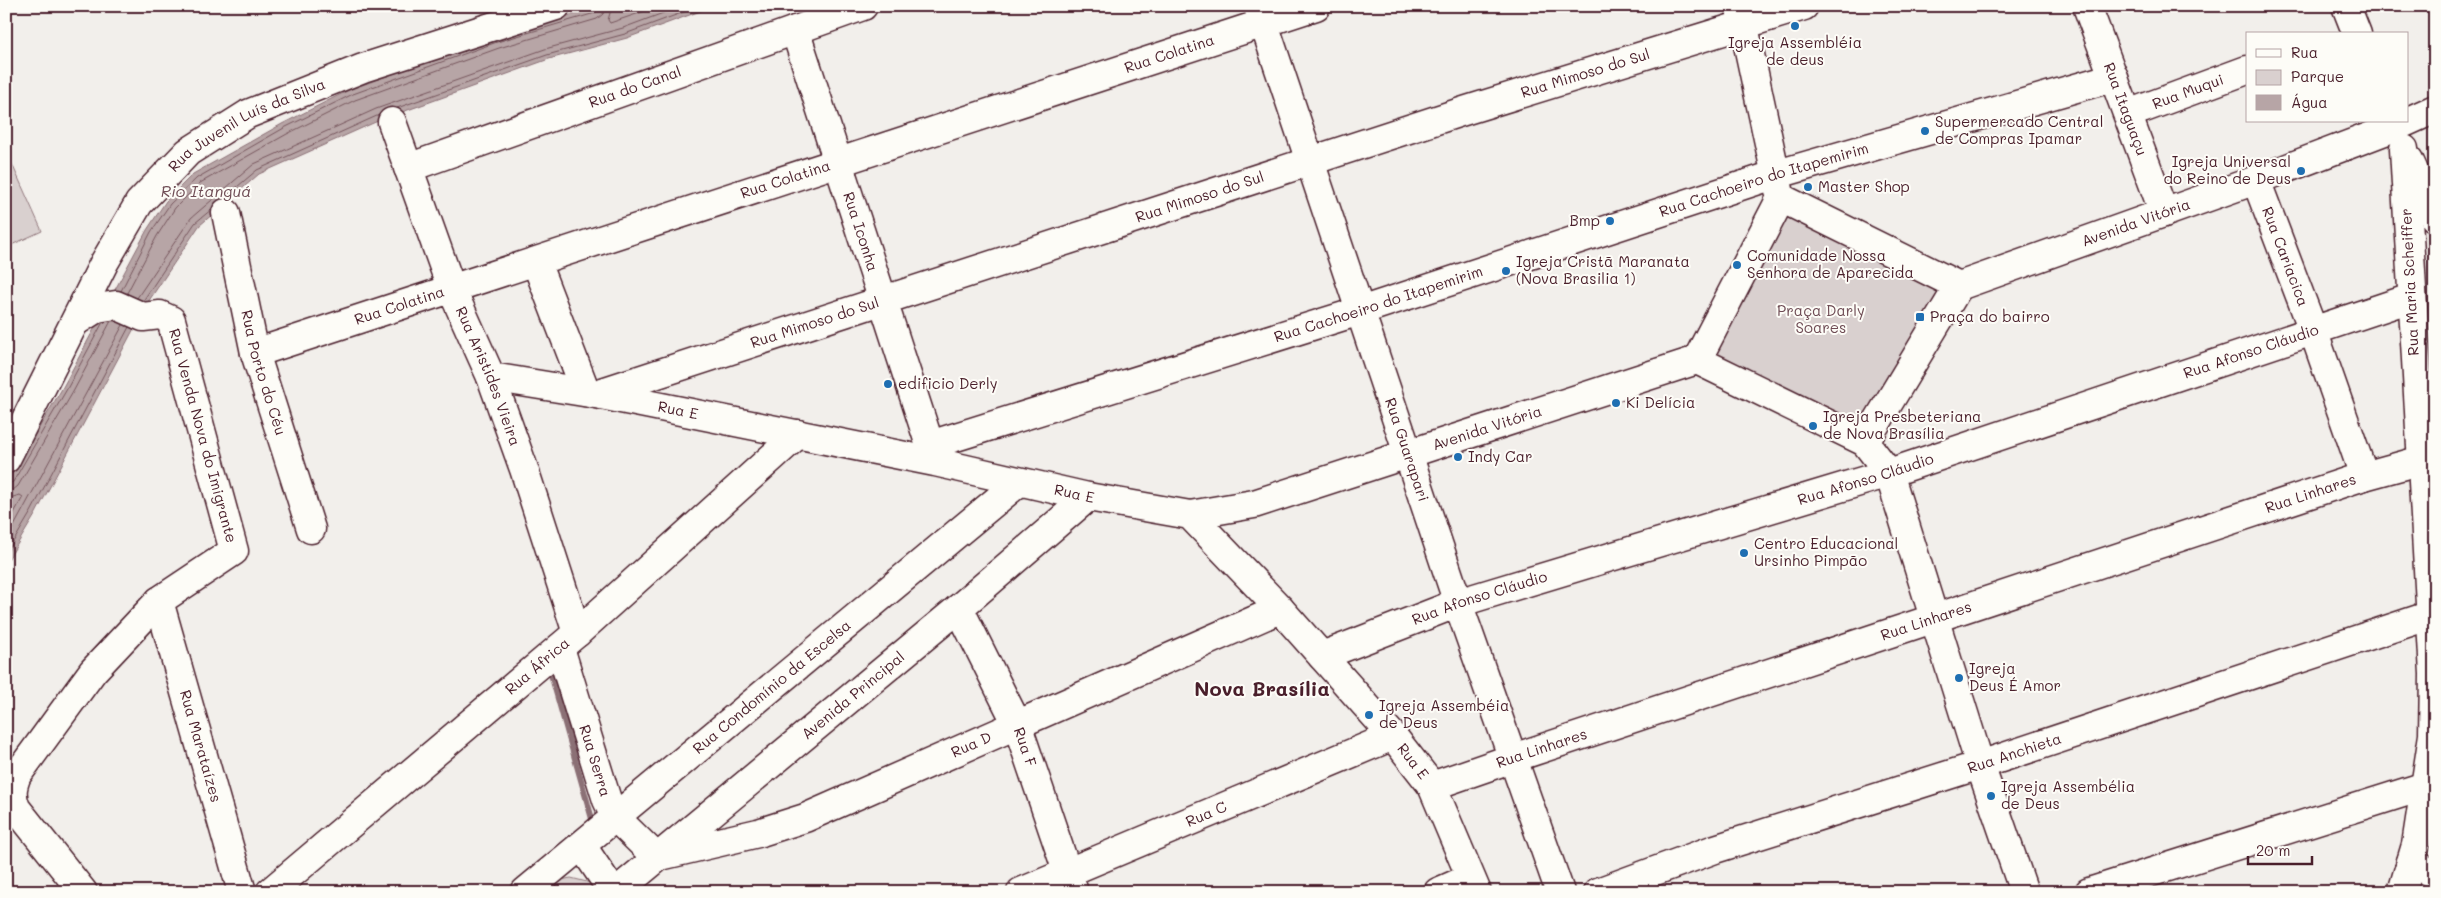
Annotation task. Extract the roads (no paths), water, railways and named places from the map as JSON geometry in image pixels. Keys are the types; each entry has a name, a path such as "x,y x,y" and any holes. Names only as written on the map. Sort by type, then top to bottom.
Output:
{"street":[{"name":"Rua Juvenil Luís da Silva","path":"6,458 104,263 139,203 188,152 248,114 363,68 506,14 556,6"},
{"name":"Rua do Canal","path":"408,168 863,6"},
{"name":"Rua Colatina","path":"254,353 838,163 1261,15 1316,6"},
{"name":"Rua Mimoso do Sul","path":"591,393 1310,161 1743,15 1804,6"},
{"name":"Rua Itaguaçu","path":"2088,6 2164,213"},
{"name":"Rua Guarapari","path":"1261,15 1458,603 1560,892"},
{"path":"1743,15 1778,187 1697,360 1864,442 1889,473 1980,765 2024,892"},
{"name":"Rua Iconha","path":"795,30 933,453"},
{"name":"Rua Muqui","path":"2128,114 2246,70"},
{"name":"Rua Cachoeiro do Itapemirim","path":"933,453 1360,311 1778,187 2114,76"},
{"name":"Avenida Vitória","path":"1959,286 2256,180 2397,133 2435,109"},
{"name":"Rua Aristides Vieira","path":"392,122 452,290 490,377 524,469 569,640"},
{"path":"2397,133 2435,218"},
{"name":"Rua Maria Scheiffer","path":"2397,133 2422,460 2430,499 2431,615 2434,674 2433,735 2416,845 2402,892"},
{"name":"Rua Cariacica","path":"2256,180 2313,330 2364,476"},
{"path":"1778,187 1959,286 1864,442"},
{"name":"Rua Porto do Céu","path":"226,213 254,353 311,529"},
{"path":"536,262 591,393"},
{"name":"Rua Afonso Cláudio","path":"1322,656 1458,603 1889,473 2411,298"},
{"name":"Rua Venda Nova do Imigrante","path":"75,322 97,308 116,305 143,317 160,315 171,320 234,551 159,601"},
{"name":"Avenida Vitória","path":"1190,515 1254,504 1697,360"},
{"name":"Rua E","path":"490,377 591,393 798,434 933,453 1019,482 1088,497 1190,515 1322,656 1393,736 1432,786 1474,885"},
{"name":"Rua África","path":"270,892 569,640 798,434"},
{"name":"Rua Linhares","path":"1432,786 2364,476 2422,460"},
{"name":"Rua Condomínio da Escelsa","path":"525,892 1019,482"},
{"name":"Avenida Principal","path":"615,892 959,608 1088,497"},
{"path":"83,892 23,819 12,798 12,787 17,774 93,671 159,601"},
{"name":"Rua Marataízes","path":"159,601 242,892"},
{"name":"Rua F","path":"959,608 1017,724 1071,883"},
{"name":"Rua D","path":"656,857 758,833 805,818 1280,609"},
{"name":"Rua Anchieta","path":"1598,892 1715,849 1980,765 2431,615"},
{"name":"Rua Serra","path":"569,640 607,800 615,816 656,857"},
{"name":"Rua C","path":"1021,892 1071,883 1393,736"},
{"path":"2089,892 2425,786"},
{"path":"582,846 615,892"},
{"path":"2411,862 2435,876"},
{"path":"1438,892 1474,885"}],"water":[{"name":"Rio Itanguá","path":"601,6 714,6 627,38 549,59 380,120 259,174 199,226 148,302 35,515 6,563 6,484 63,387 147,230 166,201 193,174 282,124 351,89 495,37"}],"waterway":[{"path":"549,667 594,826"}],"place":[{"name":"Igreja Assembléia de deus","path":"1795,26"},
{"name":"Supermercado Central de Compras Ipamar","path":"1925,131"},
{"name":"Igreja Universal do Reino de Deus","path":"2301,171"},
{"name":"Master Shop","path":"1808,187"},
{"name":"Bmp","path":"1610,221"},
{"name":"Comunidade Nossa Senhora de Aparecida","path":"1737,265"},
{"name":"Igreja Cristã Maranata (Nova Brasilia 1)","path":"1506,271"},
{"name":"Praça do bairro","path":"1920,317"},
{"name":"edificio Derly","path":"888,384"},
{"name":"Ki Delícia","path":"1616,403"},
{"name":"Igreja Presbeteriana de Nova Brasília","path":"1813,426"},
{"name":"Indy Car","path":"1458,457"},
{"name":"Centro Educacional Ursinho Pimpão","path":"1744,553"},
{"name":"Igreja Deus É Amor","path":"1959,678"},
{"name":"Igreja Assembéia de Deus","path":"1369,715"},
{"name":"Igreja Assembélia de Deus","path":"1991,796"}],"district":[{"name":"Nova Brasília","path":"1262,689"}],"park label":[{"name":"Praça Darly Soares","path":"1821,320"}]}
